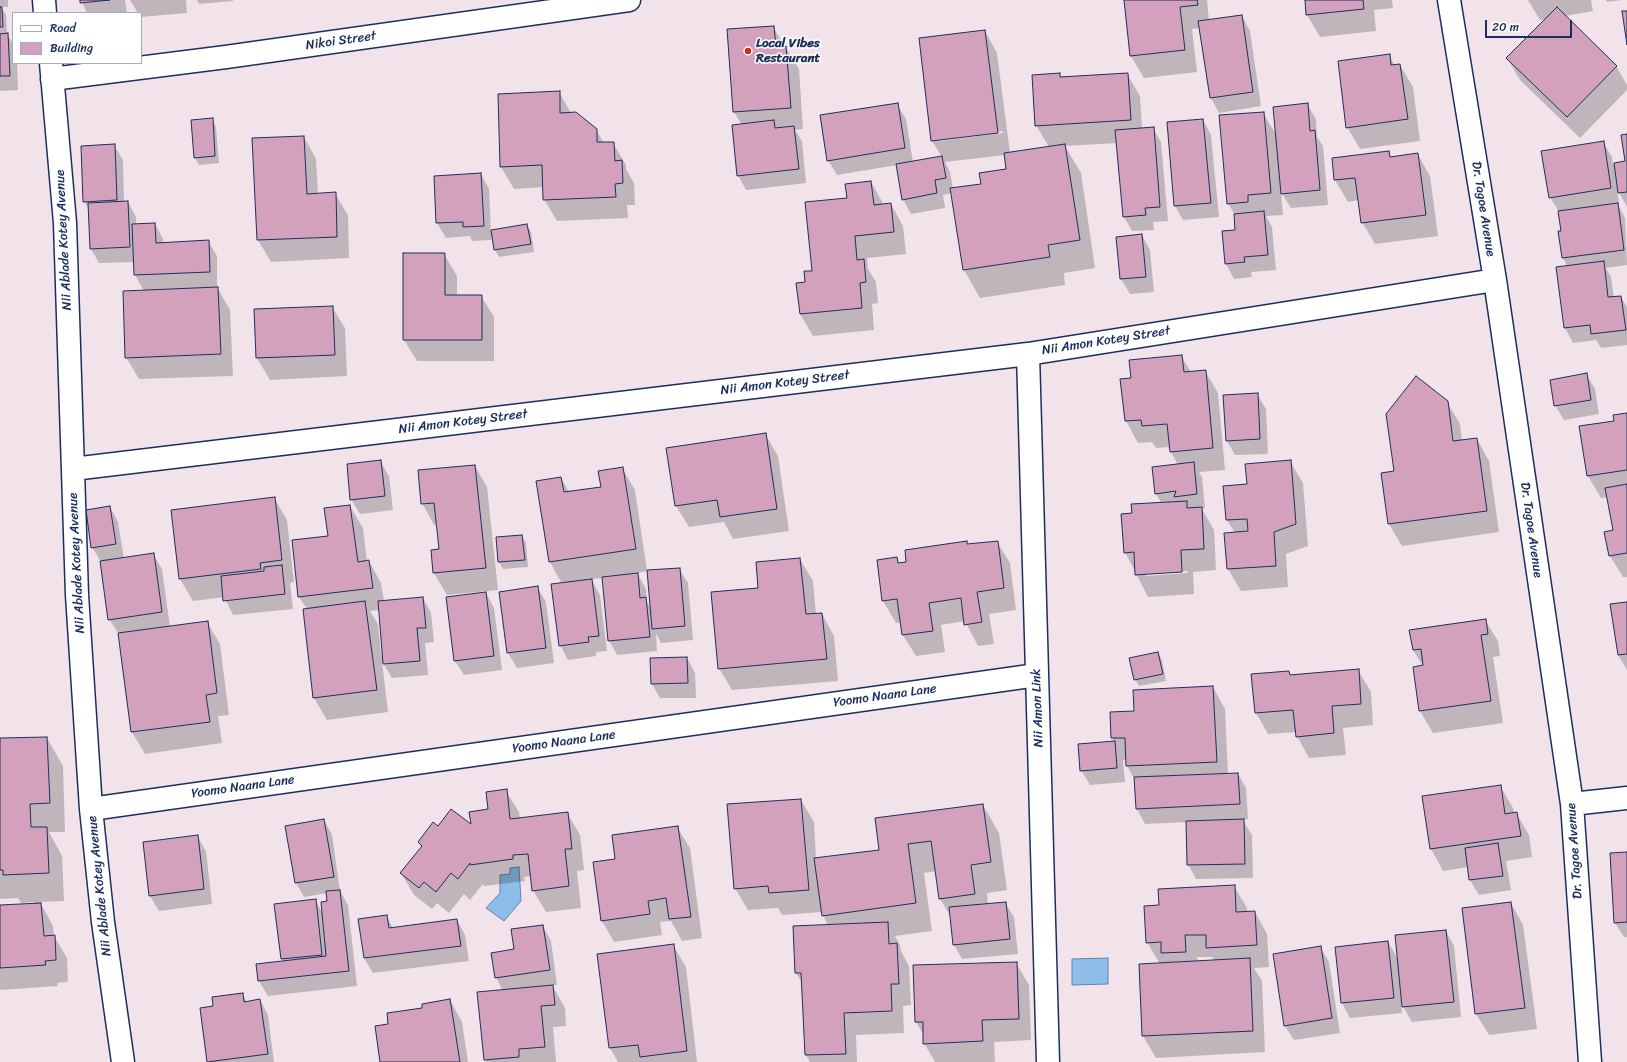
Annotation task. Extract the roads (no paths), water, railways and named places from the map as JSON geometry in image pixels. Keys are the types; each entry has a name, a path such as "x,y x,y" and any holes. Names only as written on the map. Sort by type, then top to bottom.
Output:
{"street":[{"path":"44,0 45,12"},
{"name":"Nikoi Street","path":"142,64 226,57 628,0"},
{"name":"Dr. Tagoe Avenue","path":"1449,0 1494,280 1572,804 1590,1062"},
{"name":"Nikoi Street","path":"52,71 139,64"},
{"name":"Nii Ablade Kotey Avenue","path":"52,71 65,223 78,596 92,809 103,922 123,1062"},
{"name":"Nii Amon Kotey Street","path":"73,469 1028,354 1494,280"},
{"name":"Nii Amon Link","path":"1028,354 1048,1062"},
{"name":"Yoomo Naana Lane","path":"92,809 1037,675"},
{"path":"1572,804 1627,798"}],"water":[{"path":"519,867 521,901 504,921 486,908 500,893 500,875 510,874 510,868"},
{"path":"1108,958 1108,984 1072,985 1072,959"}],"place":[{"name":"Local Vibes Restaurant","path":"748,51"}]}
